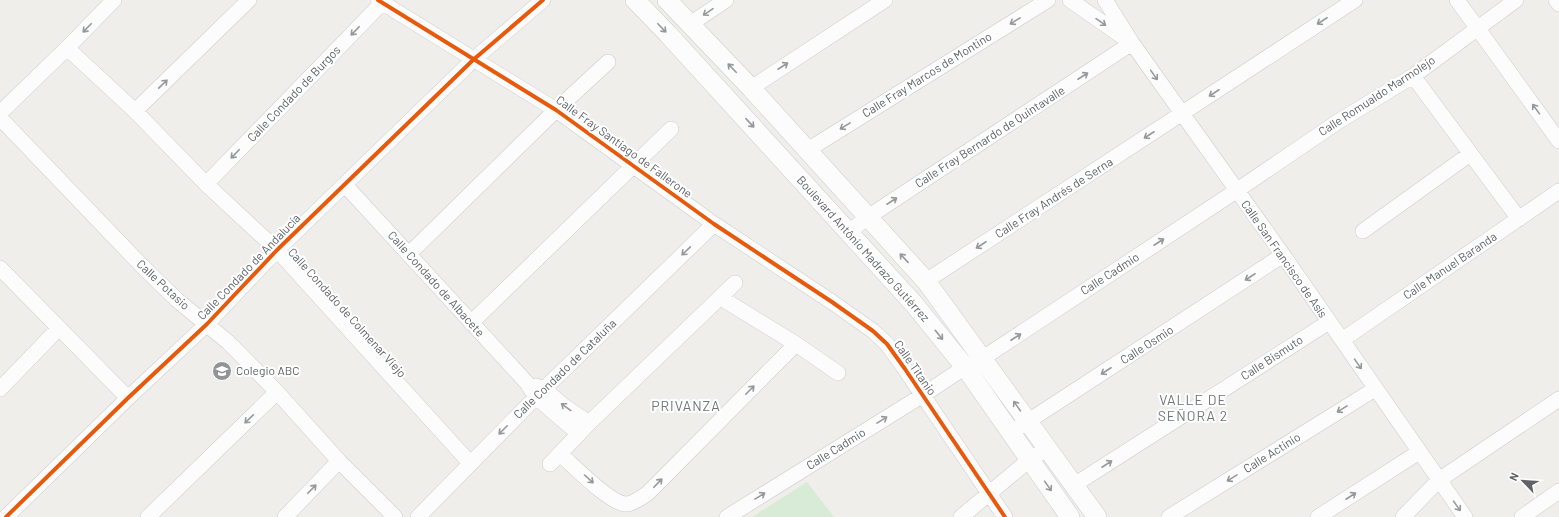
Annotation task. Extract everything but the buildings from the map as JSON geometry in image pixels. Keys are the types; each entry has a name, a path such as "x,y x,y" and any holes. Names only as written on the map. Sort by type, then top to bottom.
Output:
{"street":[{"path":"0,113 114,0"},
{"path":"135,111 249,0"},
{"name":"Calle Condado de Andalucía","path":"6,517 128,398 207,324 276,250 473,60 544,0"},
{"name":"Boulevard Antônio Madrazo Gutiérrez","path":"634,0 673,39 914,304 965,367 1070,517"},
{"name":"Boulevard Antônio Madrazo Gutiérrez","path":"668,0 751,88 806,151 926,281 1097,517"},
{"path":"690,24 726,0"},
{"path":"751,88 885,0"},
{"name":"Calle Fray Marcos de Montino","path":"806,151 1048,0"},
{"path":"1070,0 1132,43"},
{"name":"Calle San Francisco de Asís","path":"1105,0 1132,43 1181,114 1283,255 1465,517"},
{"path":"1457,0 1559,141"},
{"name":"Calle Romualdo Marmolejo","path":"1236,191 1339,121 1413,76 1516,0"},
{"path":"1556,0 1559,4"},
{"name":"Calle Fray Santiago de Fallerone","path":"380,2 556,110 714,224"},
{"name":"Calle Condado de Burgos","path":"206,184 380,2"},
{"name":"Calle Fray Andrés de Serna","path":"926,281 1181,114 1348,2"},
{"name":"Calle Fray Bernardo de Quintavalle","path":"849,232 868,217 1132,43"},
{"name":"Calle Condado de Colmenar Viejo","path":"67,48 135,111 206,184 276,250 470,463"},
{"path":"409,254 556,110 608,62"},
{"path":"1413,76 1519,219"},
{"name":"Calle Potasio","path":"0,118 142,266 177,300 228,342 277,392 339,461 395,517"},
{"path":"471,323 671,129"},
{"path":"1363,231 1470,154"},
{"name":"Calle Condado de Albacete","path":"345,185 527,383 540,393"},
{"name":"Calle Cadmio","path":"983,358 1236,191"},
{"name":"Calle Manuel Baranda","path":"1342,340 1559,191"},
{"name":"Calle Condado de Cataluña","path":"418,517 540,393 714,224"},
{"name":"Calle Titanio","path":"714,224 832,302 873,331 887,344 1005,517"},
{"name":"Calle Osmio","path":"1010,433 1283,255"},
{"path":"0,268 128,398"},
{"path":"735,283 589,423 555,459 610,497 626,504 632,502 648,493 796,344"},
{"path":"721,298 796,344 838,373"},
{"name":"Calle Bismuto","path":"1074,485 1329,322"},
{"path":"0,389 59,328"},
{"name":"Calle Cadmio","path":"727,517 923,395 965,367"},
{"name":"Calle Actinio","path":"1169,517 1375,389"},
{"path":"148,517 277,392"},
{"path":"540,393 564,406 589,423"},
{"path":"540,393 579,434"},
{"path":"1403,517 1439,480 1559,399"},
{"path":"961,517 1029,460 1048,448"},
{"path":"1318,517 1419,452"},
{"path":"285,517 339,461"},
{"path":"1522,517 1559,491"}],"green space":[{"path":"807,482 834,517 752,517"}],"cycle path":[{"path":"378,0 556,110 714,224 873,331 887,344 905,369 1005,517"},
{"path":"6,517 128,398 207,324 277,250 473,60 543,0"}],"place":[{"name":"Colegio ABC","path":"222,371"}],"district":[{"name":"PRIVANZA","path":"686,406"},
{"name":"VALLE DE SEÑORA 2","path":"1193,408"}]}
